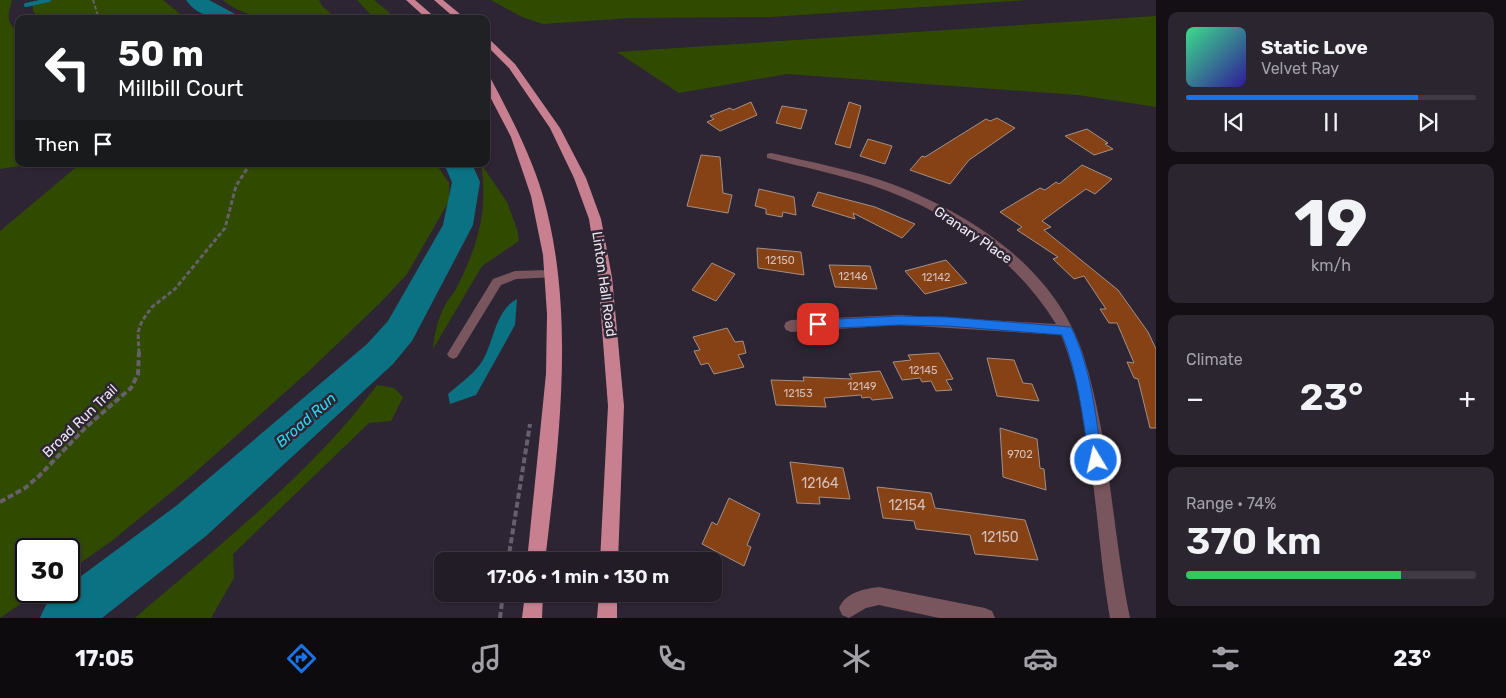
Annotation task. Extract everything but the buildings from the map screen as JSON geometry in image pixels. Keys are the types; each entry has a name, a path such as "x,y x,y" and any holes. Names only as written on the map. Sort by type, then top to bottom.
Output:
{"main road":[{"path":"410,0 428,15"},
{"path":"438,0 457,15"},
{"name":"Linton Hall Road","path":"490,43 512,66 555,128 580,178 595,219 605,277 616,406 608,552"},
{"path":"490,85 503,105 532,177 543,216 552,274 555,308 554,382 537,552"},
{"path":"532,618 533,602"},
{"path":"608,602 608,618"}],"street":[{"name":"Granary Place","path":"771,156 887,187 919,200 986,240 1019,266 1039,288 1066,330 1075,352 1087,401 1120,618"},
{"path":"791,326 899,320 1066,330"},
{"path":"848,608 862,599 879,596 986,618"}],"lane":[{"path":"452,354 497,282 515,275 552,274"}],"path":[{"path":"93,0 98,15"},
{"name":"Broad Run Trail","path":"0,502 25,488 39,476 84,428 130,388 138,374 140,361 138,332 142,321 152,307 175,289 214,244 225,228 236,186 248,167"},
{"path":"509,552 530,421"},
{"path":"500,618 502,602"}],"green space":[{"path":"0,0 12,0 9,18 11,25 15,29 15,167 0,169"},
{"path":"38,0 163,0 181,15 36,15 33,11 33,5"},
{"path":"223,0 319,0 322,6 332,15 254,15 235,8"},
{"path":"357,0 374,0 392,15 371,15"},
{"path":"491,0 1028,0 770,17 631,18 543,24 522,17"},
{"path":"1156,16 1156,107 1078,95 787,74 679,93 617,52"},
{"path":"76,167 438,167 449,183 449,201 407,274 381,302 309,371 191,476 113,540 80,563 80,538 15,538 15,603 22,603 0,618 0,231"},
{"path":"481,167 507,202 517,229 519,241 482,266 433,349 435,332 440,316 455,291 475,244 482,213"},
{"path":"377,385 394,388 403,397 391,421 369,423 233,554 234,578 211,618 135,618 263,508 324,448"}],"water":[{"path":"517,299 515,325 476,395 450,404 448,394 481,363 500,317 504,310"}],"waterway":[{"path":"26,5 49,0"},
{"name":"Broad Run","path":"196,0 222,15"},
{"name":"Broad Run","path":"64,618 191,521 380,354 400,331 458,225 466,182 459,167"}],"route":[{"path":"818,324 899,320 1066,330 1075,352 1087,401 1096,460"}]}
